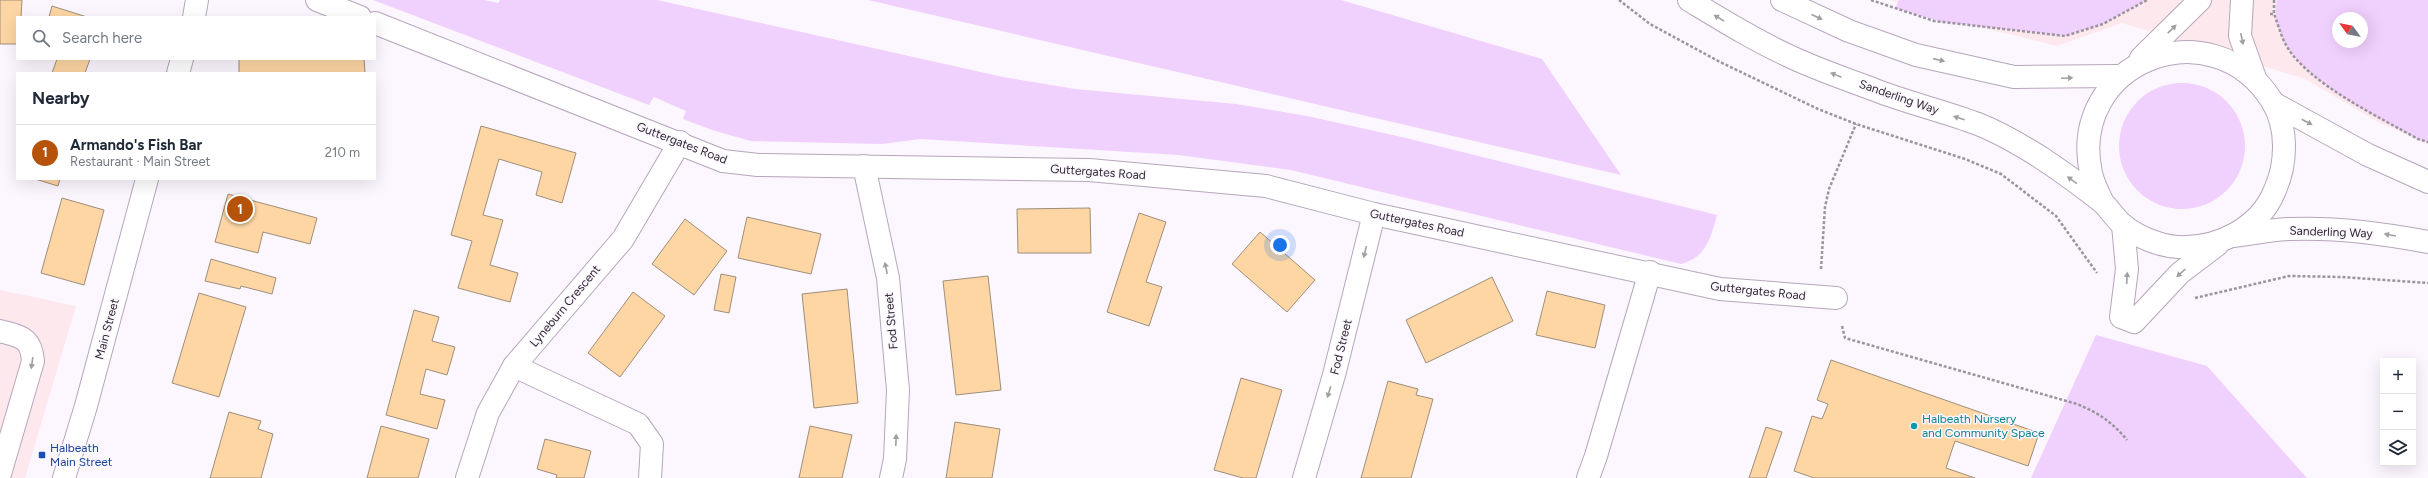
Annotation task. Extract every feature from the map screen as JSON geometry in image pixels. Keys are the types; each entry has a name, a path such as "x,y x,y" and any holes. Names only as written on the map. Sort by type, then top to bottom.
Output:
{"street":[{"path":"194,16 197,0"},
{"path":"317,0 357,16"},
{"name":"Sanderling Way","path":"1689,0 1789,56 1878,91 1979,124 2039,157 2103,203 2123,225 2149,241 2177,248 2206,246 2228,238 2287,229 2333,229 2386,234 2428,242"},
{"name":"Sanderling Way","path":"1782,0 1849,31 1916,55 2014,77 2127,71"},
{"path":"2127,71 2200,0"},
{"path":"2242,7 2240,36 2255,78"},
{"name":"Guttergates Road","path":"376,23 680,142 723,161 758,165 1089,170 1266,186 1374,214 1650,272 1720,289 1828,298"},
{"name":"Sanderling Way","path":"2103,203 2091,175 2088,144 2094,114 2110,87 2127,71 2164,53 2197,51 2228,60 2255,78 2273,103 2283,133 2284,163 2275,192 2257,217 2228,238"},
{"path":"178,72 182,60"},
{"name":"Sanderling Way","path":"2273,103 2368,155 2428,182"},
{"name":"Lyneburn Crescent","path":"467,478 488,413 514,366 623,239 680,142"},
{"name":"Fod Street","path":"864,166 888,278 897,383 895,459 891,478"},
{"name":"Main Street","path":"64,478 86,406 148,180"},
{"name":"Fod Street","path":"1304,478 1334,375 1374,214"},
{"path":"2123,225 2126,243 2126,286 2121,317 2134,322 2180,273 2228,238"},
{"path":"1588,478 1596,456 1650,272"},
{"path":"0,331 23,337 32,348 33,361 0,474"},
{"path":"514,366 638,424 652,444 650,478"}],"path":[{"path":"1619,0 1650,24 1720,62 1856,124 1965,159 2001,174 2056,216 2097,274 2126,286"},
{"path":"1871,0 1934,21 2065,36 2103,24 2147,0"},
{"path":"2274,0 2274,14 2286,46 2305,69 2356,105 2418,139 2428,142"},
{"path":"2242,7 2274,14"},
{"path":"1856,124 1829,189 1824,207 1828,298 1845,338 2077,404 2098,413 2112,422 2127,440"},
{"path":"2161,293 2200,299 2240,286 2289,276 2342,277 2428,283"}],"shaded area":[{"path":"373,0 484,0 498,3 500,0 657,0 1003,77 1075,89 1236,104 1307,116 1406,138 1717,215 1710,239 1702,252 1689,261 1681,264 1291,170 1179,155 921,139 881,144 751,141 712,130 683,119 686,111 654,97 649,105"},
{"path":"868,0 1341,0 1542,59 1621,175"},
{"path":"1890,0 2428,0 2428,144 2378,122 2305,79 2122,23 2057,46 1943,18"},
{"path":"1899,0 2147,0 2103,24 2065,36 1942,22 1895,8"},
{"path":"2277,0 2428,0 2428,142 2418,139 2349,101 2325,84 2304,66 2287,46 2277,24"},
{"path":"2188,83 2212,90 2227,101 2238,116 2244,134 2244,158 2238,176 2227,191 2212,202 2194,208 2176,209 2152,202 2137,191 2126,176 2120,158 2119,140 2126,116 2137,101 2152,90 2170,84"},
{"path":"0,290 76,306 25,478 0,478"},
{"path":"2096,335 2207,366 2307,478 2031,478"}],"building":[{"path":"0,0 22,0 21,16 16,16 16,44 0,44"},
{"path":"52,6 84,16 49,16"},
{"path":"57,60 90,60 85,72 52,72"},
{"path":"239,60 364,60 365,72 239,72"},
{"path":"481,126 576,153 562,203 536,195 542,172 499,159 483,215 503,220 490,265 518,273 510,302 458,288 472,241 451,235"},
{"path":"38,180 60,180 58,186"},
{"path":"228,194 317,218 310,244 263,232 258,253 215,242"},
{"path":"62,198 104,210 84,285 41,273"},
{"path":"1090,208 1091,253 1018,253 1017,209"},
{"path":"1139,213 1166,222 1146,282 1162,287 1149,326 1107,312"},
{"path":"747,217 821,234 811,274 738,258"},
{"path":"685,219 727,251 694,295 652,264"},
{"path":"1260,232 1315,280 1287,312 1232,264"},
{"path":"211,259 276,278 272,294 241,286 240,289 205,281"},
{"path":"721,274 736,277 729,313 714,310"},
{"path":"988,276 1001,390 956,395 943,281"},
{"path":"1492,277 1513,321 1426,363 1406,320"},
{"path":"847,289 858,403 814,408 802,294"},
{"path":"1547,291 1605,305 1595,348 1536,335"},
{"path":"633,292 665,316 620,377 588,353"},
{"path":"199,293 246,307 219,397 172,383"},
{"path":"414,310 439,317 432,341 455,347 447,375 426,369 420,394 445,400 437,429 386,415"},
{"name":"Halbeath Nursery and Community Space","path":"1831,360 2039,433 2028,466 1955,441 1946,468 1975,478 1814,478 1794,471 1812,416 1822,419 1828,404 1817,400"},
{"path":"1241,378 1282,390 1256,478 1243,478 1214,470"},
{"path":"1388,381 1418,389 1416,395 1433,399 1411,478 1361,478"},
{"path":"229,412 261,421 258,429 273,434 261,478 210,478"},
{"path":"955,422 1000,429 992,478 946,478"},
{"path":"381,426 429,439 418,478 367,478"},
{"path":"810,426 852,435 842,478 799,478"},
{"path":"1766,427 1782,432 1766,478 1749,478"},
{"path":"545,439 591,451 584,478 556,478 557,475 537,469"}],"place":[{"name":"Armando's Fish Bar","path":"240,209"},
{"name":"Halbeath Nursery and Community Space","path":"1914,426"},
{"name":"Halbeath Main Street","path":"42,455"}]}
